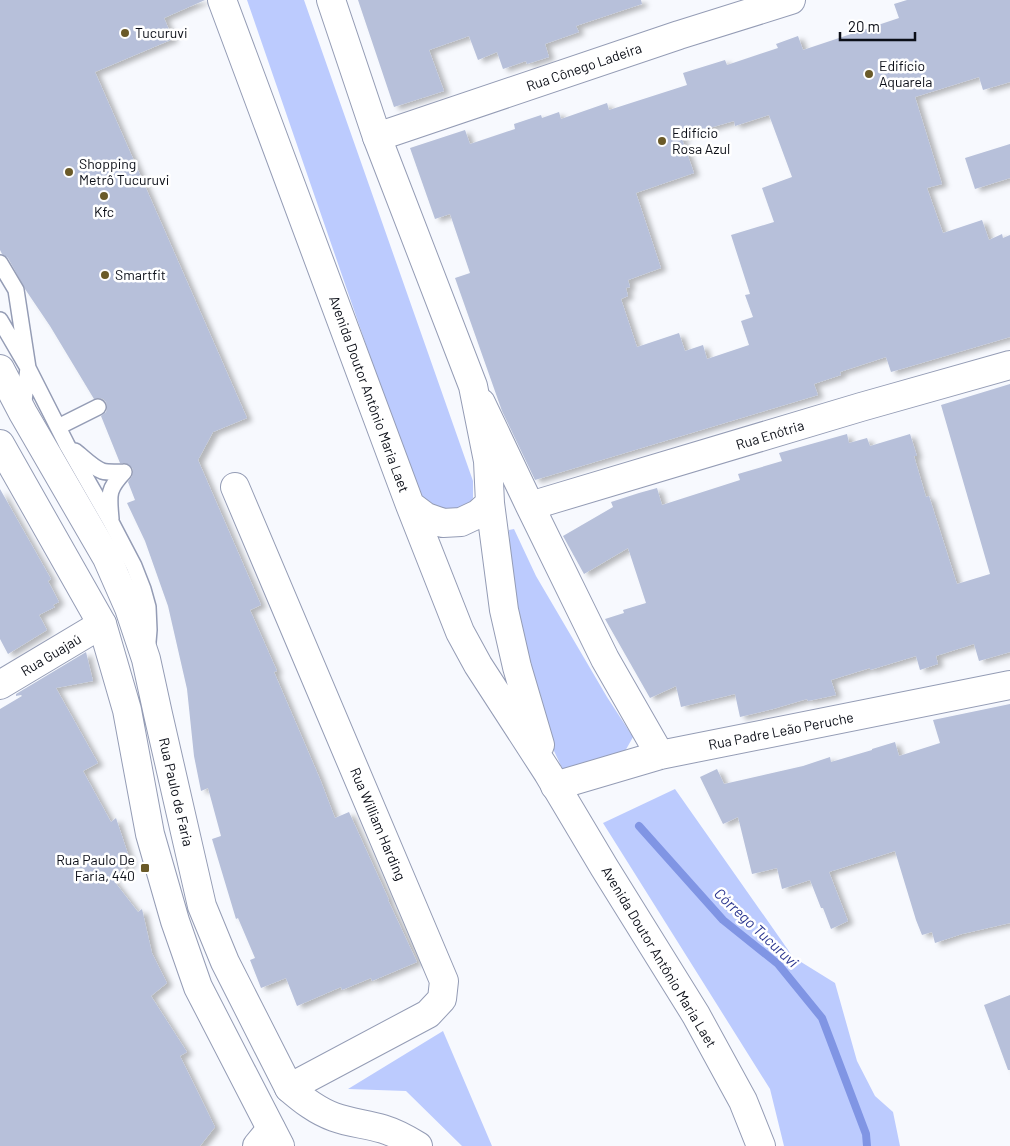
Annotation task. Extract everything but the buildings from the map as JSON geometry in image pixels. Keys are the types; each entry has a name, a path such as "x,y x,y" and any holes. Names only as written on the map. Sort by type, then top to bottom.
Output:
{"street":[{"name":"Avenida Doutor Antônio Maria Laet","path":"222,0 410,505 460,632 478,665 696,1015 743,1101 761,1146"},
{"name":"Avenida Doutor Antônio Maria Laet","path":"331,0 377,137 474,386 530,506 606,659 660,755"},
{"name":"Rua Cônego Ladeira","path":"377,137 679,35 791,0"},
{"name":"Rua Enótria","path":"530,506 861,407 1010,365"},
{"name":"Rua Paulo de Faria","path":"0,369 107,558 129,608 146,659 202,906 225,962 289,1088 318,1110 335,1118 384,1129 406,1138 418,1146"},
{"name":"Avenida Doutor Antônio Maria Laet","path":"474,386 488,461 490,503 504,610 517,667 551,780"},
{"path":"0,444 102,624 127,710 150,834 175,921 198,987 269,1140"},
{"name":"Rua William Harding","path":"235,487 444,981 442,999 428,1014 289,1088"},
{"path":"410,505 426,517 443,523 461,522 478,514 490,503"},
{"name":"Rua Guajaú","path":"0,685 102,624"},
{"name":"Rua Padre Leão Peruche","path":"551,780 660,755 1010,685"}],"lane":[{"path":"0,263 16,290 28,368 23,412"},
{"path":"0,320 28,368 67,445 134,566 148,607 149,630 146,659"},
{"path":"58,427 98,407"},
{"path":"67,445 96,468 109,472 124,472 112,486 109,501 111,522"}],"shaded area":[{"path":"247,0 304,0 473,481 473,498 463,513 422,507"},
{"path":"514,529 536,576 607,697 633,737 624,753 564,772 545,732 512,593 509,530"},
{"path":"675,789 793,957 835,983 857,1061 875,1096 893,1112 900,1146 784,1146 770,1089 603,823"},
{"path":"443,1031 492,1146 462,1146 406,1091 348,1089"}],"waterway":[{"name":"Córrego Tucuruvi","path":"639,826 723,920 778,964 822,1018 866,1134 867,1146"}],"place":[{"name":"Tucuruvi","path":"125,33"},
{"name":"Edifício Aquarela","path":"869,74"},
{"name":"Edifício Rosa Azul","path":"662,141"},
{"name":"Shopping Metrô Tucuruvi","path":"69,172"},
{"name":"Kfc","path":"104,196"},
{"name":"Smartfit","path":"105,275"},
{"name":"Rua Paulo De Faria, 440","path":"145,868"}]}
